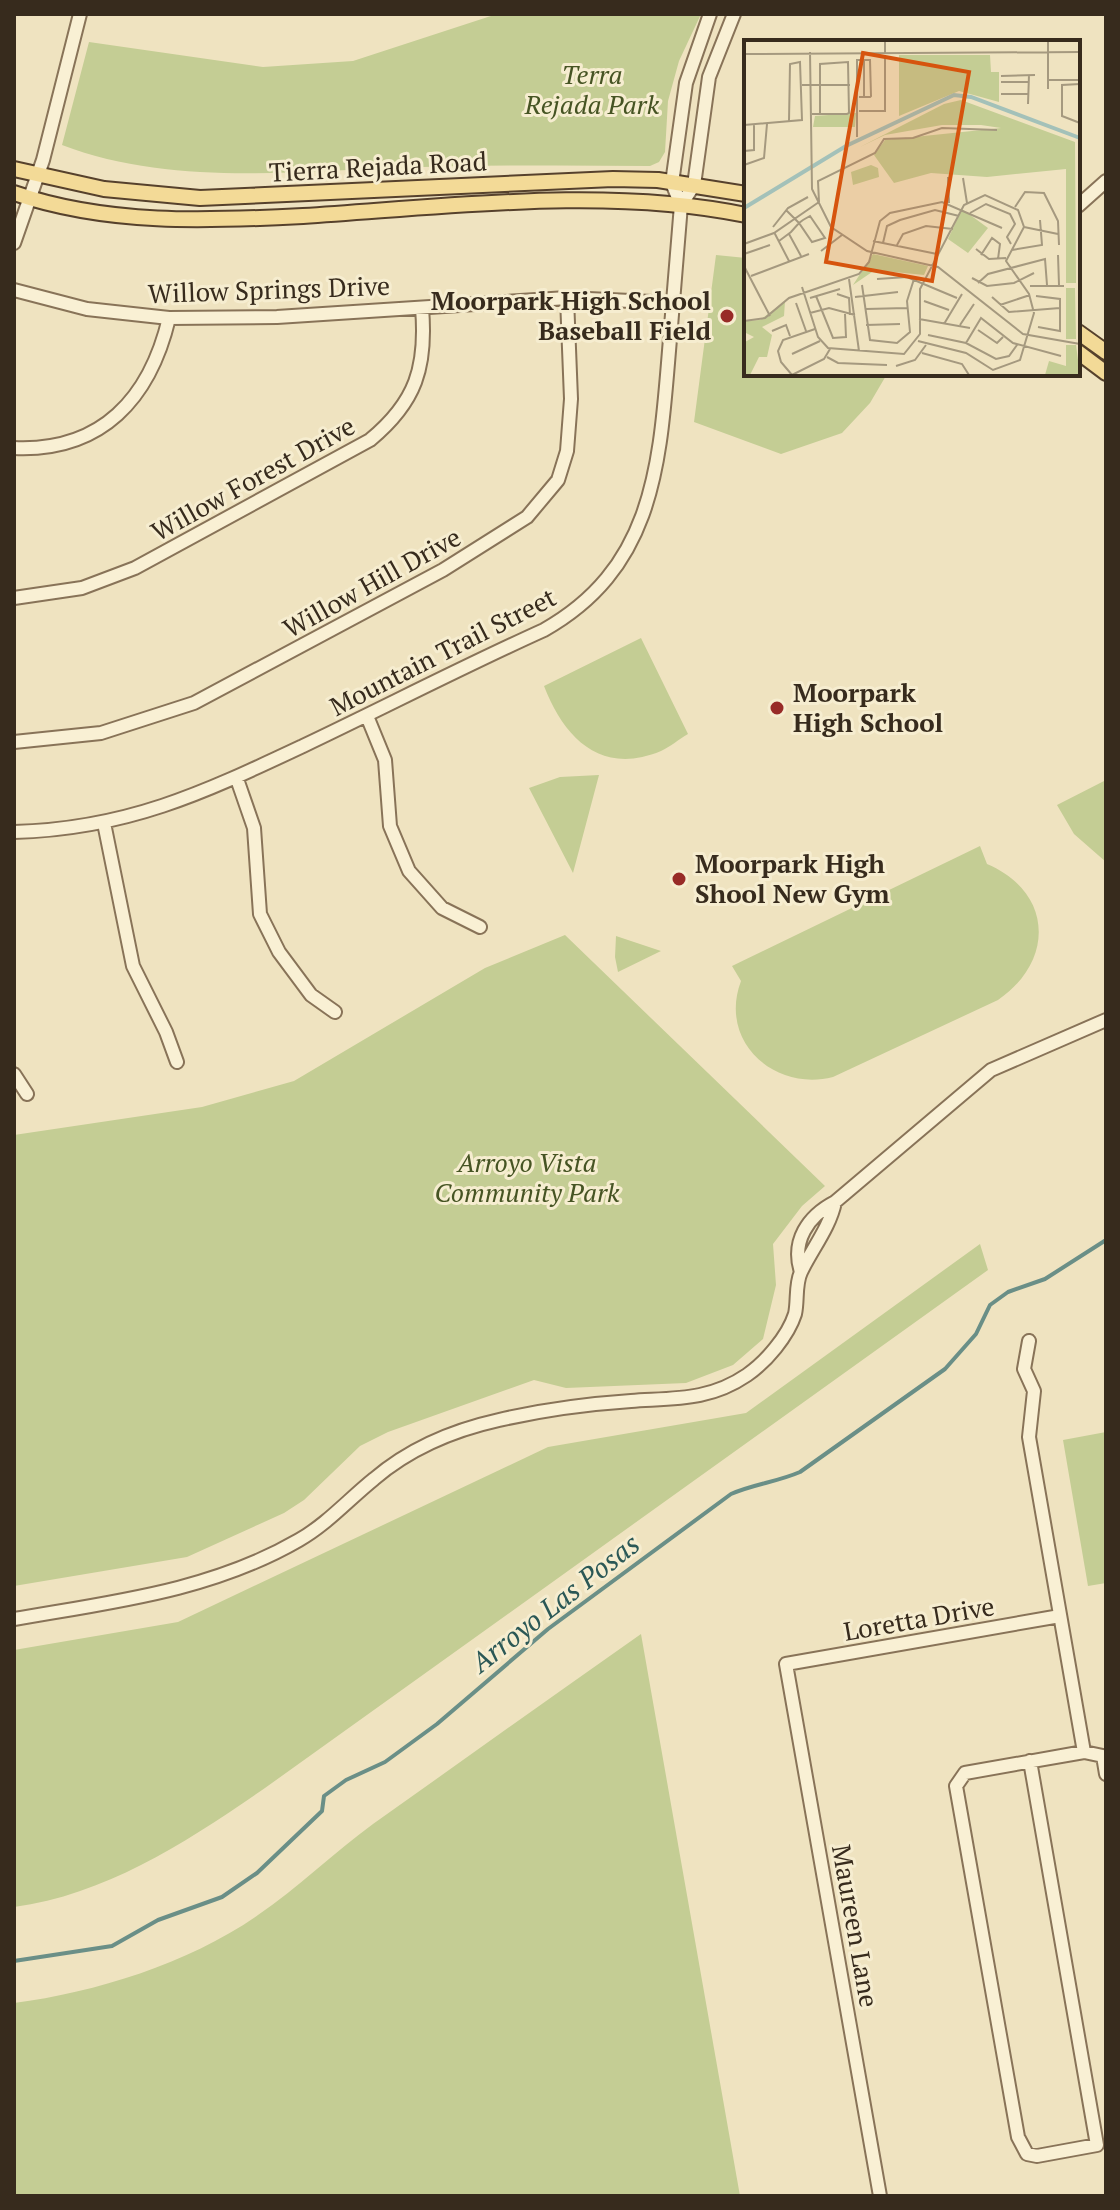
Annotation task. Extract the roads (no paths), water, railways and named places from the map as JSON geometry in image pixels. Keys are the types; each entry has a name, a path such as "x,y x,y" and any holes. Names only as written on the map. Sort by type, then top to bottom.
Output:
{"main road":[{"name":"Tierra Rejada Road","path":"14,169 140,195 200,198 569,180 672,183 744,194"},
{"name":"Tierra Rejada Road","path":"14,193 101,214 180,219 591,199 681,205 744,215"},
{"path":"1080,333 1106,352"},
{"path":"1080,354 1106,373"}],"street":[{"path":"14,243 39,175 80,14"},
{"path":"672,183 689,68 710,14"},
{"name":"Mountain Trail Street","path":"681,205 694,185 706,90 734,14"},
{"path":"1080,204 1106,181"},
{"name":"Mountain Trail Street","path":"14,832 104,823 174,805 237,779 555,623 595,593 615,571 641,524 661,448 681,205 672,183"},
{"name":"Willow Springs Drive","path":"14,290 87,309 169,318 277,317 567,298 673,303"},
{"name":"Willow Hill Drive","path":"14,742 101,733 194,703 443,570 527,517 542,504 558,480 567,451 571,399 567,298"},
{"name":"Willow Forest Drive","path":"14,598 82,588 135,568 370,440 399,413 413,390 423,343 422,308"},
{"path":"14,448 56,444 82,436 116,418 145,386 162,348 169,318"},
{"path":"367,716 385,760 390,826 409,871 442,908 480,927"},
{"path":"237,779 254,828 260,914 279,952 303,984 335,1012"},
{"path":"104,823 133,966 166,1032 177,1062"},
{"path":"14,1619 177,1591 218,1577 295,1543 318,1529 403,1457 455,1433 529,1413 633,1401 678,1401 724,1389 749,1374 782,1338 794,1315 801,1272 797,1247 817,1211 835,1202 991,1070 1106,1020"},
{"path":"14,1074 27,1094"},
{"path":"1029,1341 1024,1369 1034,1391 1029,1437 1084,1752"},
{"name":"Loretta Drive","path":"786,1664 1060,1616"},
{"name":"Maureen Lane","path":"786,1664 880,2196"},
{"path":"1030,1761 1102,2144 1037,2156 1027,2154 1018,2137 956,1786 965,1773 1030,1761 1084,1752 1103,1756 1106,1774"}],"waterway":[{"name":"Arroyo Las Posas","path":"14,1961 112,1946 158,1920 222,1897 257,1873 322,1811 324,1796 346,1780 385,1762 437,1724 548,1629 731,1494 800,1472 945,1369 976,1334 990,1305 1008,1292 1045,1279 1106,1240"}],"place":[{"name":"Moorpark High School Baseball Field","path":"727,316"},
{"name":"Moorpark High School","path":"777,708"},
{"name":"Moorpark High Shool New Gym","path":"679,879"}],"park label":[{"name":"Terra Rejada Park","path":"592,90"},
{"name":"Arroyo Vista Community Park","path":"527,1178"}]}
